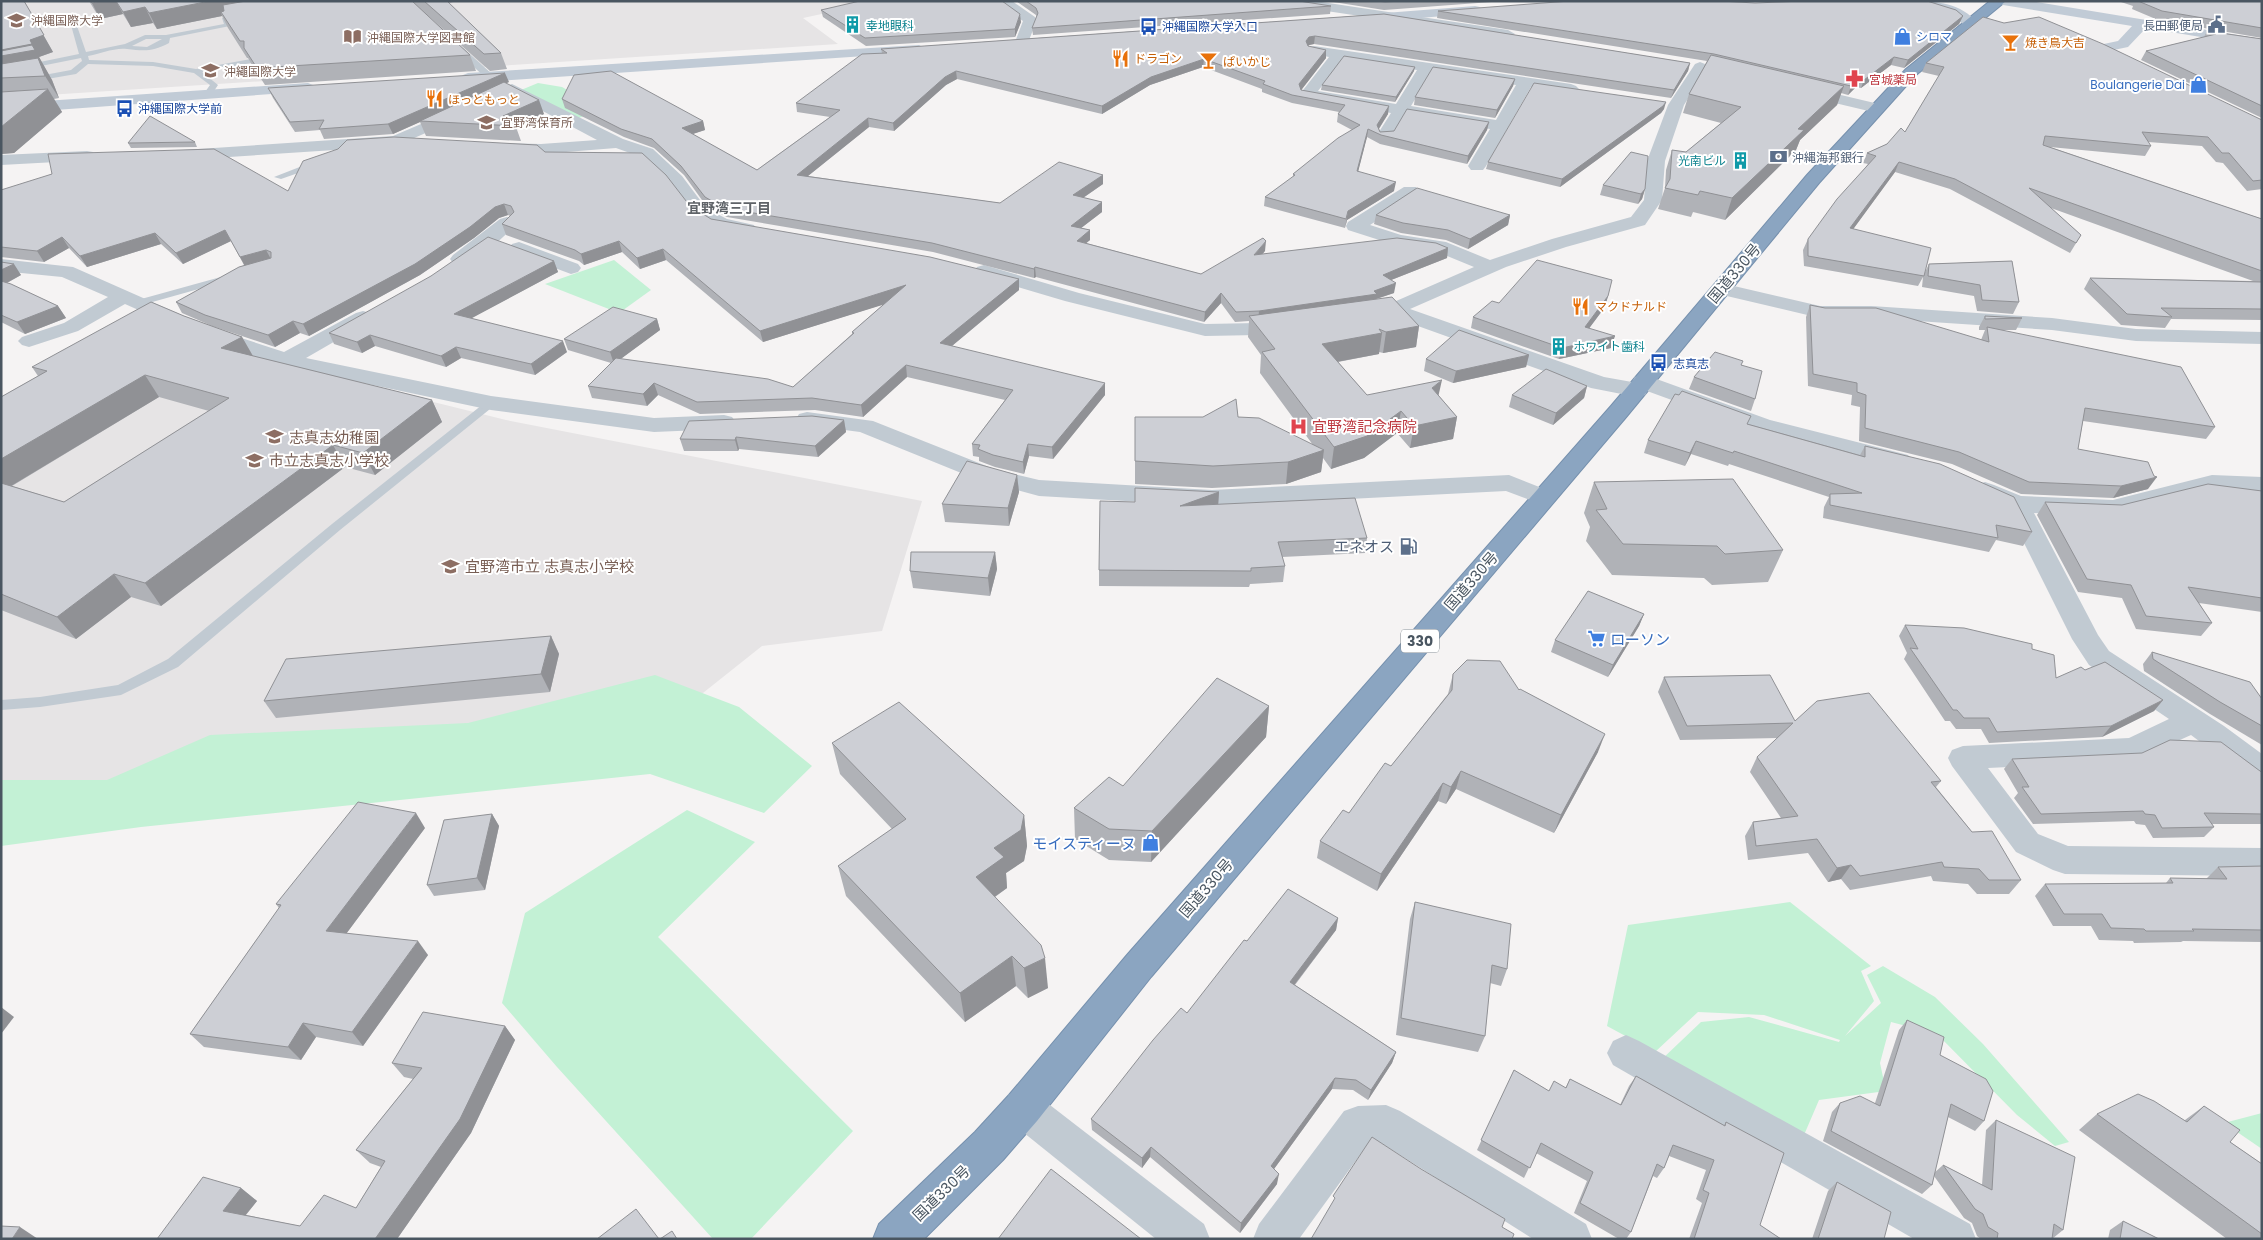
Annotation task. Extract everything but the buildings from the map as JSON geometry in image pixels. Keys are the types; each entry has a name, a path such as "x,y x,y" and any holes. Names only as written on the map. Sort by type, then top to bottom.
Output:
{"highway":[{"name":"国道330号","path":"894,1239 989,1146 1023,1108 1138,966 1640,386 1813,179 1911,72 1970,23 2001,1"}],"street":[{"path":"1000,1 1014,8 1030,20 1017,42 1042,41"},
{"path":"1286,1 1520,36"},
{"path":"1920,1 1957,12 1970,23"},
{"path":"2001,1 2262,43"},
{"path":"1325,21 1493,9"},
{"path":"2104,48 2123,44 2142,24"},
{"path":"2088,41 2127,59"},
{"path":"450,79 932,48"},
{"path":"1314,50 1582,91"},
{"path":"1339,54 1308,94 1500,126"},
{"path":"1385,135 1427,67"},
{"path":"1346,317 1392,310 1491,267 1559,243 1638,221 1653,200 1656,162 1676,105 1698,67"},
{"path":"494,97 543,72"},
{"path":"1477,166 1526,82"},
{"path":"1,109 324,87"},
{"path":"1786,87 1877,108"},
{"path":"512,89 618,143 647,153 676,180 700,212 721,224 769,233"},
{"path":"1657,102 1676,105"},
{"path":"167,155 345,151 396,141 468,109"},
{"path":"396,141 435,143"},
{"path":"493,146 541,149 618,143"},
{"path":"1,160 101,156"},
{"path":"1410,190 1355,226 1398,240 1439,246 1491,267"},
{"path":"444,271 490,238 507,223"},
{"path":"490,238 571,268"},
{"path":"1,265 66,271 204,332 286,360 491,403 654,425 749,422"},
{"path":"967,268 1072,297 1205,330 1258,329 1302,323"},
{"path":"1721,288 1820,312 1871,312 2052,324 2136,335 2262,338"},
{"path":"29,341 71,327 131,300"},
{"path":"286,360 378,310"},
{"path":"1392,310 1599,383 1640,386 1762,425 1923,466"},
{"path":"787,420 815,419 865,426 985,474 1040,488 1212,498 1509,483 1543,497"},
{"path":"1967,482 2017,504 2113,508 2212,483 2262,485"},
{"path":"2017,504 2086,639 2099,658 2193,721 2262,771"},
{"path":"2193,721 2133,749 1963,758 2028,842 2065,860 2262,862"},
{"path":"1626,1053 1951,1238"},
{"path":"1023,1108 1189,1239"},
{"path":"1274,1239 1358,1125 1386,1124 1570,1239"}],"lane":[{"path":"1,72 85,59 127,46 145,37 166,37 228,25 224,19 242,16"},
{"path":"73,26 85,59"},
{"path":"127,46 138,49 150,48 166,41 166,37"},
{"path":"451,42 489,76"},
{"path":"150,48 152,64"},
{"path":"85,59 152,64 196,71 248,61"},
{"path":"5,84 74,72 85,59"},
{"path":"196,71 214,85 207,95"},
{"path":"1,94 16,89 15,86 5,84"},
{"path":"278,177 322,162"},
{"path":"131,300 243,274"},
{"path":"1,705 40,702 121,690 173,663 336,527 491,403"}],"shaded area":[{"name":"沖繩国際大学","path":"1,1 882,1 803,18 838,44 1,98"},
{"name":"宜野湾市立 志真志小学校","path":"139,329 506,420 922,501 882,631 762,646 625,755 1,814 1,410"}],"green space":[{"path":"538,83 562,87 600,109 579,118 521,90"},
{"path":"614,260 651,290 619,313 545,284"},
{"path":"655,675 739,707 812,766 764,813 650,774 141,827 1,846 1,780 107,780 210,735 468,723"},
{"path":"687,810 755,842 658,937 853,1131 751,1239 713,1239 557,1067 502,1003 525,913"},
{"path":"1790,902 1871,966 1861,971 1874,1001 1845,1036 1881,1003 1867,975 1883,966 1935,997 1983,1044 2069,1142 2055,1146 2017,1115 1937,1034 1891,1022 1880,1063 1886,1091 1819,1100 1804,1135 1660,1061 1701,1022 1749,1017 1839,1042 1840,1040 1764,1015 1698,1012 1655,1052 1607,1026 1628,925"},
{"path":"2262,1113 2262,1149 2224,1123"}],"place":[{"name":"沖縄国際大学","path":"17,20"},
{"name":"幸地眼科","path":"852,25"},
{"name":"長田郵便局","path":"2217,25"},
{"name":"沖縄国際大学入口","path":"1148,26"},
{"name":"シロマ","path":"1902,36"},
{"name":"沖縄国際大学図書館","path":"353,37"},
{"name":"焼き鳥大吉","path":"2011,42"},
{"name":"ドラゴン","path":"1120,58"},
{"name":"ぱいかじ","path":"1209,61"},
{"name":"沖繩国際大学","path":"210,71"},
{"name":"宮城薬局","path":"1855,79"},
{"name":"Boulangerie Dai","path":"2199,84"},
{"name":"ほっともっと","path":"434,99"},
{"name":"沖縄国際大学前","path":"124,108"},
{"name":"宜野湾保育所","path":"487,122"},
{"name":"沖縄海邦銀行","path":"1778,157"},
{"name":"光南ビル","path":"1740,160"},
{"name":"マクドナルド","path":"1581,306"},
{"name":"ホワイト歯科","path":"1559,346"},
{"name":"志真志","path":"1659,363"},
{"name":"宜野湾記念病院","path":"1298,426"},
{"name":"志真志幼稚園","path":"275,437"},
{"name":"市立志真志小学校","path":"255,460"},
{"name":"エネオス","path":"1408,546"},
{"name":"宜野湾市立 志真志小学校","path":"451,566"},
{"name":"ローソン","path":"1596,639"},
{"name":"モイスティーヌ","path":"1150,843"}],"district":[{"name":"宜野湾三丁目","path":"729,208"}]}
